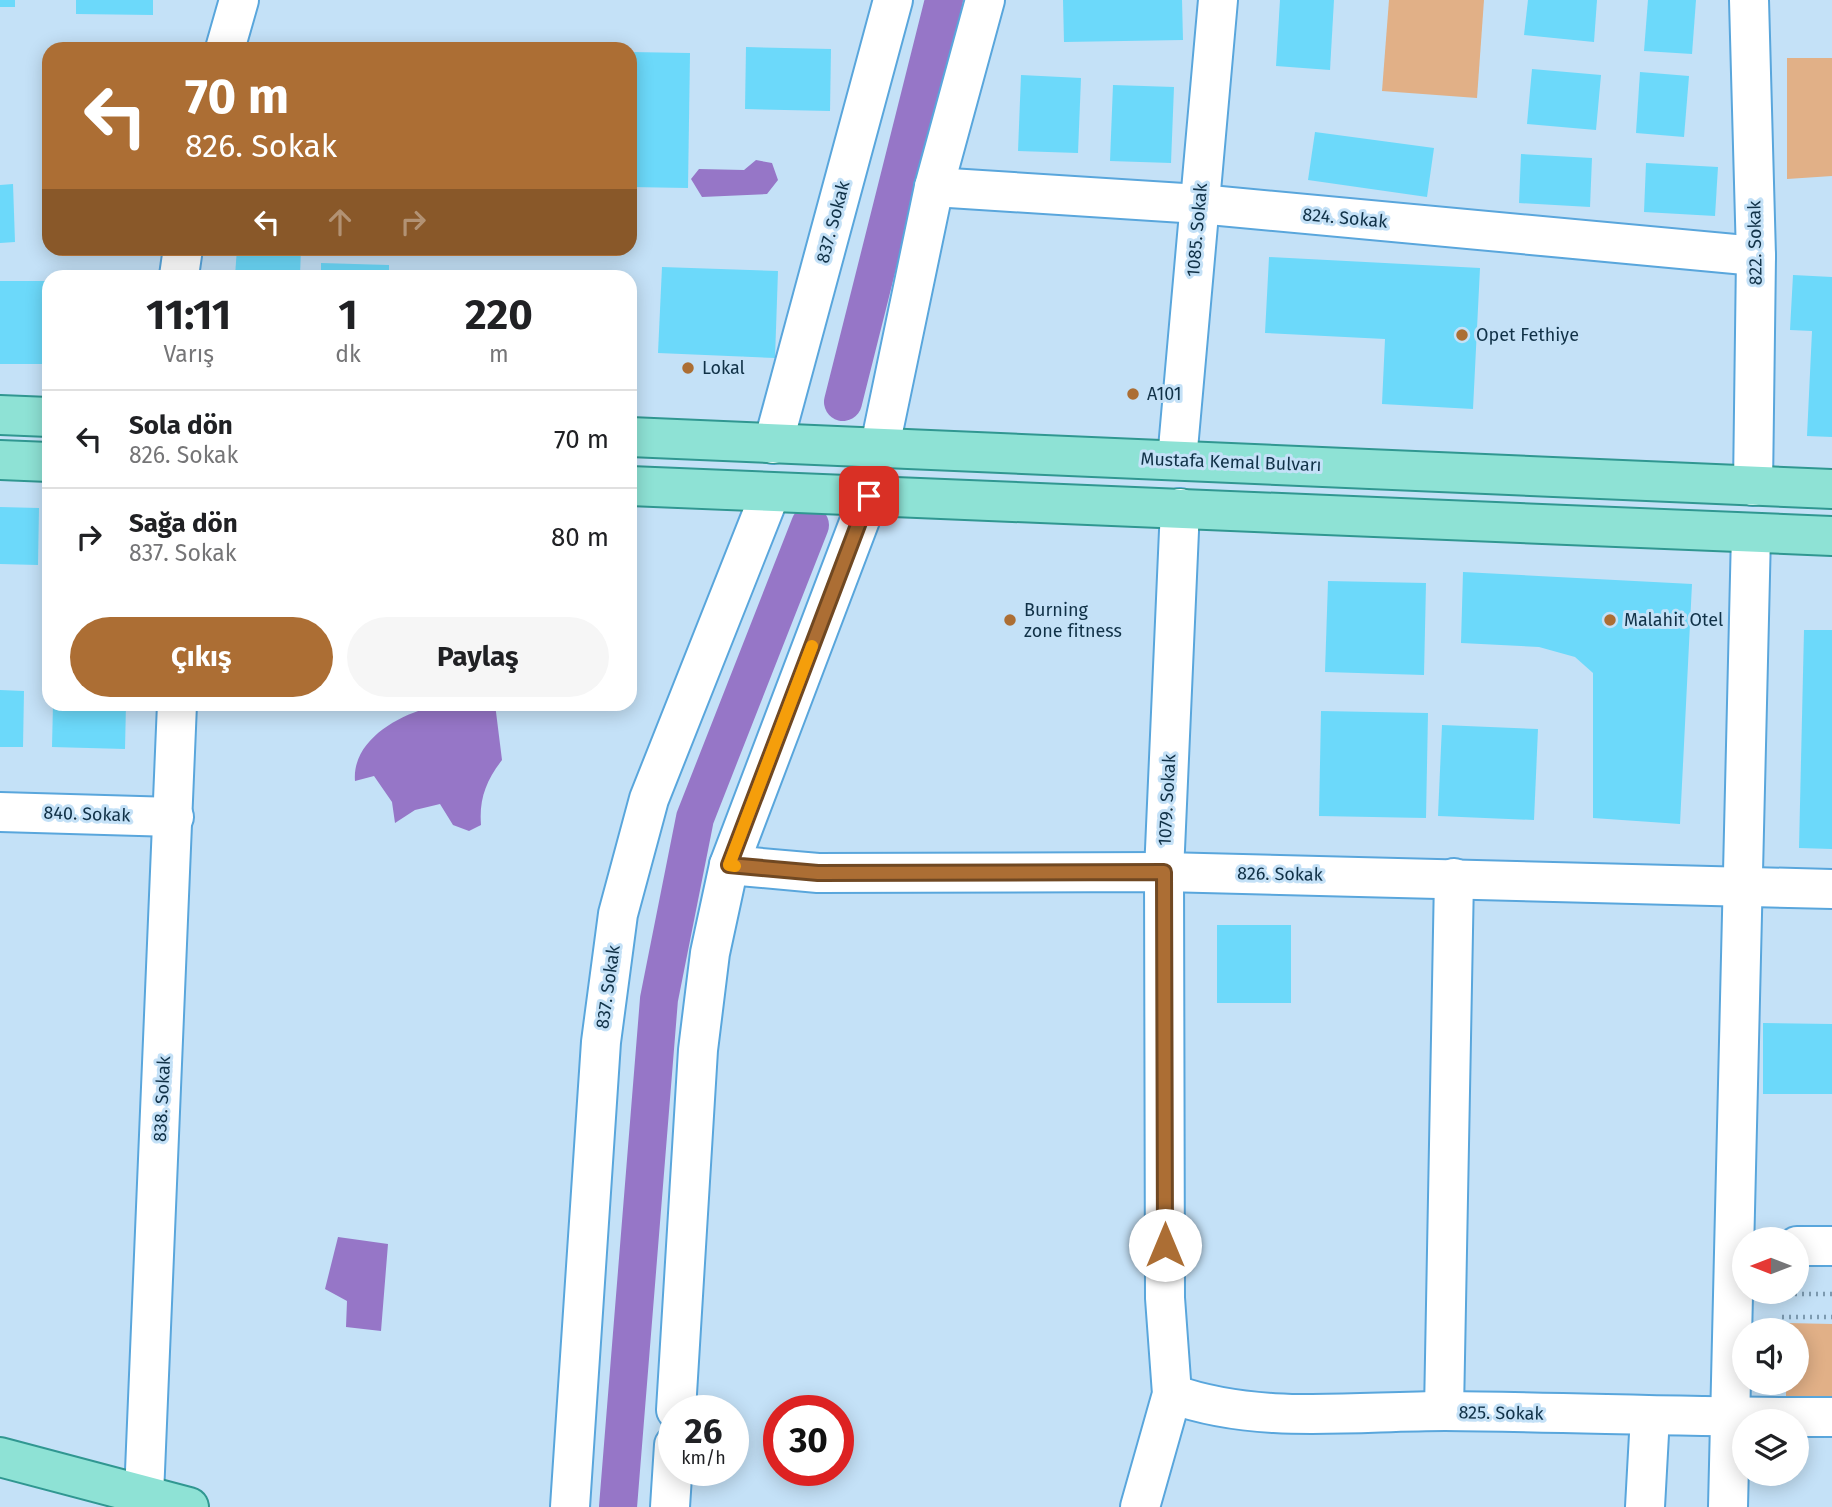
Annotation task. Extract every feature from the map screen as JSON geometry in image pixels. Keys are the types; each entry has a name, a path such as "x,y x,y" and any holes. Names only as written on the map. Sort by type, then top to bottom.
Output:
{"main road":[{"path":"0,415 42,416"},
{"name":"Mustafa Kemal Bulvarı","path":"637,437 1832,489"},
{"path":"0,460 42,462"},
{"path":"637,486 1832,536"},
{"path":"0,1457 188,1507"}],"street":[{"path":"227,42 239,0"},
{"name":"837. Sokak","path":"774,444 892,0"},
{"path":"880,446 934,187 985,0"},
{"name":"1085. Sokak","path":"1177,460 1218,0"},
{"name":"822. Sokak","path":"1749,0 1756,256 1752,486"},
{"name":"824. Sokak","path":"934,187 1199,204 1756,256"},
{"name":"837. Sokak","path":"570,1507 601,1042 618,914 649,799 771,494"},
{"path":"677,1395 698,1050 710,953 729,865 869,496"},
{"name":"1079. Sokak","path":"1140,1507 1172,1394 1165,1298 1164,872 1180,508"},
{"path":"1740,1227 1741,887 1751,534"},
{"name":"838. Sokak","path":"144,1495 177,711"},
{"name":"840. Sokak","path":"0,812 174,817"},
{"name":"826. Sokak","path":"729,865 818,873 1164,872 1832,889"},
{"path":"1444,1411 1454,878"},
{"path":"1810,1246 1832,1246"},
{"path":"1728,1507 1728,1418 1736,1304"},
{"name":"825. Sokak","path":"1172,1394 1208,1406 1270,1414 1444,1411 1728,1418 1832,1417"},
{"path":"1645,1507 1650,1416"},
{"path":"670,1507 671,1486"}],"path":[{"path":"1810,1294 1832,1294"},
{"path":"1782,1317 1832,1317"}],"shaded area":[{"path":"1389,0 1484,0 1477,98 1382,91"},
{"path":"1787,58 1832,58 1832,176 1787,179"},
{"path":"756,160 772,163 778,180 767,194 702,197 691,179 699,169 744,170"},
{"path":"496,711 502,760 485,791 481,807 481,825 469,831 453,825 440,804 415,810 395,823 392,802 374,776 355,781 360,756 367,745 387,726 411,713"},
{"path":"338,1237 388,1244 381,1331 346,1327 347,1301 325,1289"},
{"path":"1809,1323 1832,1324 1832,1406 1786,1405 1786,1395 1809,1395"}],"building":[{"path":"0,0 15,0 15,7 0,7"},
{"path":"76,0 153,0 153,15 76,14"},
{"path":"1063,0 1182,0 1183,40 1064,42"},
{"path":"1280,0 1334,0 1330,70 1276,66"},
{"path":"1528,0 1597,0 1594,42 1524,35"},
{"path":"1648,0 1696,0 1692,54 1644,51"},
{"path":"746,47 831,49 830,111 745,109"},
{"path":"637,52 690,53 688,188 637,187"},
{"path":"1532,69 1601,75 1596,130 1527,124"},
{"path":"1640,72 1689,76 1684,137 1636,133"},
{"path":"1021,75 1081,78 1078,153 1018,151"},
{"path":"1113,85 1174,87 1171,163 1110,161"},
{"path":"1315,132 1434,148 1427,197 1308,180"},
{"path":"1521,154 1592,158 1590,207 1519,203"},
{"path":"1646,163 1718,167 1715,216 1644,212"},
{"path":"13,184 15,242 0,243 0,185"},
{"path":"236,256 301,256 300,270 235,270"},
{"path":"1269,257 1480,268 1473,409 1382,404 1385,339 1265,333"},
{"path":"321,263 389,265 389,270 321,270"},
{"path":"662,267 778,271 775,358 658,353"},
{"path":"1793,275 1832,277 1832,437 1807,436 1812,331 1790,330"},
{"path":"0,281 42,281 42,364 0,364"},
{"path":"0,507 39,508 38,565 0,564"},
{"path":"1463,572 1692,584 1680,824 1593,818 1593,673 1575,657 1539,647 1461,643"},
{"path":"1328,581 1426,583 1424,675 1325,672"},
{"path":"1804,630 1832,630 1832,849 1799,848"},
{"path":"0,690 24,691 23,747 0,747"},
{"path":"53,711 126,711 125,749 52,747"},
{"path":"1321,711 1428,713 1426,818 1319,816"},
{"path":"1442,725 1538,729 1534,820 1438,816"},
{"path":"1217,925 1291,925 1291,1003 1217,1003"},
{"path":"1763,1023 1832,1024 1832,1094 1763,1094"}],"waterway":[{"path":"843,402 944,0"},
{"path":"618,1507 659,999 695,818 810,525"}],"slow traffic":[{"path":"735,866 729,865 812,646"}],"place":[{"name":"Opet Fethiye","path":"1462,335"},
{"name":"Lokal","path":"688,368"},
{"name":"A101","path":"1133,394"},
{"name":"Burning zone fitness","path":"1010,620"},
{"name":"Malahit Otel","path":"1610,620"}],"route":[{"path":"869,496 729,865 771,871 818,873 1164,872 1165,1245"}]}
